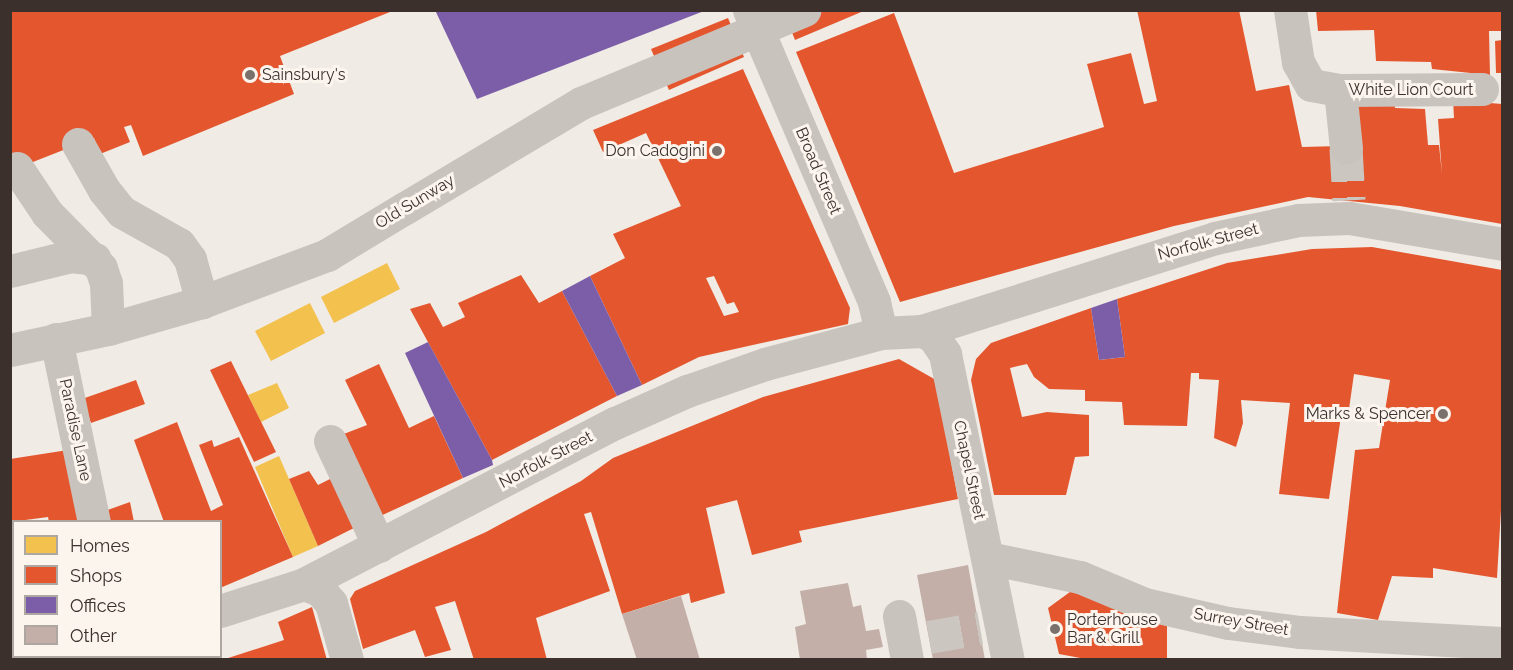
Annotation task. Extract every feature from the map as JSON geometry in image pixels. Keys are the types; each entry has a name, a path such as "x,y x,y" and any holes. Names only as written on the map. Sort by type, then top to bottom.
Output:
{"street":[{"name":"Broad Street","path":"749,10 874,302 881,333"},
{"name":"Old Sunway","path":"10,350 108,329 202,302 327,255 581,103 804,10"},
{"name":"White Lion Court","path":"1290,10 1298,62 1311,85 1340,90 1482,89"},
{"name":"White Lion Court","path":"1340,90 1346,148"},
{"path":"78,144 104,190 129,218 179,244 190,259 202,302"},
{"path":"17,168 47,213 86,250 106,283 108,329"},
{"path":"10,271 86,250 104,207 104,190"},
{"name":"Norfolk Street","path":"922,331 1215,238 1349,209 1503,244"},
{"path":"881,333 922,331"},
{"name":"Chapel Street","path":"922,331 933,336 945,354 988,558 990,626 1008,660"},
{"name":"Norfolk Street","path":"222,609 304,584 615,423 687,391 765,364 881,333"},
{"name":"Paradise Lane","path":"56,339 94,520"},
{"path":"330,441 379,546"},
{"name":"Surrey Street","path":"988,558 1080,577 1145,604 1228,623 1300,632 1503,643"},
{"path":"304,584 320,590 331,603 346,654"}],"building: Homes":[{"path":"387,263 400,289 334,323 321,297"},
{"path":"310,303 325,333 271,361 255,331"},
{"path":"277,383 289,408 261,422 248,395"},
{"path":"279,456 318,546 293,557 255,467"}],"building: Shops":[{"path":"10,10 395,10 280,56 294,94 143,156 131,125 124,127 130,142 100,154 94,138 10,171"},
{"path":"783,10 866,10 795,40"},
{"path":"1137,10 1239,10 1256,91 1289,85 1302,147 1340,146 1353,100 1394,96 1395,108 1425,109 1428,145 1439,145 1442,174 1438,119 1454,118 1453,100 1502,104 1502,224 1400,206 1308,197 1174,226 900,302 796,52 894,13 954,173 1104,127 1087,64 1131,53 1144,104 1157,101"},
{"path":"1316,10 1502,10 1502,31 1489,31 1490,75 1432,69 1431,62 1376,61 1374,30 1318,31"},
{"path":"728,18 744,57 669,90 651,49"},
{"path":"1502,40 1502,73 1496,73 1495,41"},
{"path":"743,69 850,308 848,324 699,357 642,385 590,276 625,258 613,234 681,206 646,133 603,152 593,130","holes":["714,276 727,304 734,302 739,312 724,316 706,278"]},
{"path":"1372,247 1502,270 1502,493 1497,578 1433,568 1433,578 1392,576 1378,620 1337,613 1355,450 1379,448 1390,380 1354,374 1348,416 1341,416 1329,499 1279,494 1290,403 1241,400 1243,423 1236,447 1214,438 1219,380 1199,379 1199,373 1191,373 1187,426 1124,425 1122,402 1085,401 1085,390 1049,389 1034,377 1027,364 1010,368 1022,417 1047,412 1089,415 1089,456 1075,457 1066,495 994,495 971,380 976,359 991,343 1091,308 1099,360 1125,357 1117,299 1227,263 1312,249"},
{"path":"521,275 539,303 562,291 617,396 492,460 410,309 430,303 443,327 465,317 458,303"},
{"path":"899,359 936,380 958,499 799,531 802,542 752,555 737,500 706,508 725,593 691,603 689,593 622,614 591,512 584,514 610,591 536,618 547,660 474,660 455,601 435,607 451,650 425,657 415,630 363,649 350,599 355,591 486,532 581,481 613,458 763,397"},
{"path":"231,361 276,452 254,462 210,370"},
{"path":"379,364 409,428 434,416 463,478 376,518 336,437 367,425 345,380"},
{"path":"136,380 145,404 91,423 82,399"},
{"path":"177,422 211,511 223,505 199,445 212,440 214,447 239,437 293,557 222,587 222,520 163,520 134,440"},
{"path":"68,450 82,520 49,520 48,517 10,522 10,459"},
{"path":"309,471 318,485 336,476 360,525 318,546 289,479"},
{"path":"130,502 134,520 104,520 102,512"},
{"path":"10,542 12,542 12,594 10,646"},
{"path":"1074,589 1167,626 1167,660 1091,660 1059,654 1048,608"},
{"path":"312,607 327,660 222,660 284,640 278,622"}],"building: Offices":[{"path":"435,10 703,10 704,11 477,99"},
{"path":"590,276 642,385 617,396 562,291"},
{"path":"1117,299 1125,357 1099,360 1091,308"},
{"path":"428,342 492,460 493,465 463,478 405,353"}],"building: Other":[{"path":"968,565 985,660 933,660 917,575"},
{"path":"848,583 853,607 861,605 866,631 879,629 883,647 866,650 867,660 800,660 795,627 806,624 800,591"},
{"path":"681,596 700,660 637,660 622,614"}],"tunnel":[{"path":"1346,148 1349,200"},
{"path":"929,637 980,628"}],"place":[{"name":"Sainsbury's","path":"250,75"},
{"name":"Don Cadogini","path":"717,151"},
{"name":"Marks & Spencer","path":"1443,414"},
{"name":"Porterhouse Bar & Grill","path":"1055,629"}]}
